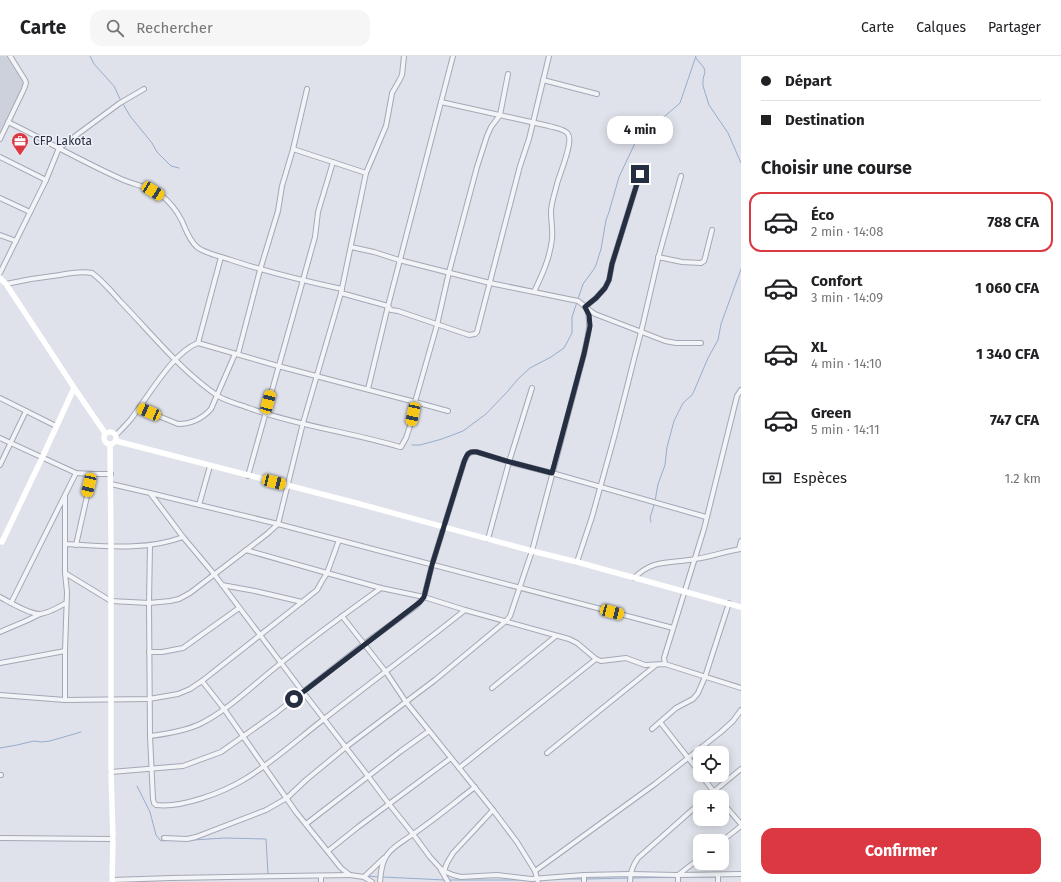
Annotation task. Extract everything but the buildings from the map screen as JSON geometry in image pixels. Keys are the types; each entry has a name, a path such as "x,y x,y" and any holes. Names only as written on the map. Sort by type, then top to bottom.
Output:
{"main road":[{"path":"0,278 6,284 105,434 104,440 107,443 114,440 741,606"},
{"path":"1,543 74,388"},
{"path":"105,434 110,431 113,432 114,440 111,474 112,881"}],"street":[{"path":"0,139 26,83 10,56"},
{"path":"65,572 111,601 149,603 170,601 190,593 278,524 303,423 342,291 366,173 386,126 391,99 402,75 404,56"},
{"path":"368,389 453,56"},
{"path":"8,122 120,179 142,186 161,196 170,203 177,212 192,243 199,248 260,270 342,291 388,306 392,310 469,336 477,332 549,56"},
{"path":"6,284 66,274 92,273 176,360 197,379 224,399 265,414 343,432 400,448 406,438 437,325 449,272 480,155 491,127 500,115 508,74"},
{"path":"543,80 597,94"},
{"path":"0,273 46,180 59,148 120,103 144,89"},
{"path":"139,408 178,424 192,422 205,416 211,409 236,354 276,218 282,186 293,149 307,89"},
{"path":"441,102 533,122 563,130 568,134 570,141 557,183 552,206 552,241 550,253 534,292"},
{"path":"293,149 366,173"},
{"path":"0,157 46,180"},
{"path":"248,476 315,236 318,212 333,162"},
{"path":"586,308 605,288 609,280 612,264 640,174"},
{"path":"577,562 592,517 615,434 658,258 680,176"},
{"path":"0,198 30,212"},
{"path":"658,258 682,262 701,263 706,258 712,230"},
{"path":"0,235 16,242"},
{"path":"351,246 490,283 578,301 586,308 614,322 665,341 676,343 701,343"},
{"path":"198,343 221,257"},
{"path":"164,838 187,839 196,837 266,810 287,798 346,747 445,671 506,621 510,616 532,551 584,354 590,326 589,315 586,308"},
{"path":"114,440 176,360 192,345 198,343 448,411"},
{"path":"488,539 532,388"},
{"path":"665,664 664,658 685,592 706,517 737,396 741,390"},
{"path":"0,398 56,426"},
{"path":"0,465 26,411"},
{"path":"0,438 76,473 111,474"},
{"path":"111,772 184,766 221,752 244,737 364,644 416,606 424,597 432,565 464,462 468,454 472,452 477,452 706,517"},
{"path":"199,505 210,466"},
{"path":"11,603 76,473"},
{"path":"76,545 92,474"},
{"path":"111,484 278,524 673,628"},
{"path":"150,493 183,537 214,574 430,857 443,870 461,877 497,875 538,880 584,875 741,874"},
{"path":"65,495 65,572 67,592 65,700"},
{"path":"66,544 111,546 150,545 165,543 183,537"},
{"path":"0,696 65,700 149,699 178,694 190,689 317,590 327,574 340,540"},
{"path":"634,578 639,572 655,564 694,560 740,549 741,541"},
{"path":"150,545 149,699 154,803 156,805 178,804 196,800 222,791 244,780 265,766 465,610"},
{"path":"246,550 327,574 424,597 569,639 577,643 596,659 601,661 626,658 645,665 665,664 741,688"},
{"path":"222,585 255,590 302,602"},
{"path":"150,736 174,732 200,724 224,709 281,662 381,588"},
{"path":"0,597 11,603 40,614"},
{"path":"0,632 66,603"},
{"path":"652,729 676,708 693,699 698,693 705,677 729,603"},
{"path":"149,652 162,652 183,648 239,608"},
{"path":"342,616 386,672 406,702 475,787 517,842 538,880"},
{"path":"492,688 556,636"},
{"path":"0,663 65,651"},
{"path":"459,768 596,659"},
{"path":"547,753 656,665"},
{"path":"202,681 224,709 306,824 341,868 350,875"},
{"path":"534,871 655,784 721,732 733,721 741,710"},
{"path":"660,722 693,764"},
{"path":"306,824 429,731"},
{"path":"328,851 451,758"},
{"path":"714,790 741,769"},
{"path":"380,882 383,863 392,849 475,787"},
{"path":"630,882 630,874 638,858 693,809"},
{"path":"443,870 453,853 493,810"},
{"path":"729,810 741,825 729,835"},
{"path":"0,838 113,839"},
{"path":"364,877 387,856"},
{"path":"678,875 693,863"},
{"path":"443,870 448,882"},
{"path":"112,881 171,878 350,875 364,877 372,882"},
{"path":"584,875 584,882"},
{"path":"678,875 678,882"},
{"path":"718,875 718,882"},
{"path":"321,876 321,882"},
{"path":"265,877 265,882"}],"shaded area":[{"path":"0,56 6,56 24,83 0,131"}],"waterway":[{"path":"90,56 94,64 114,86 121,101"},
{"path":"578,299 583,284 596,265 601,249 606,220 619,177 636,141 650,123 658,122 680,103 696,56"},
{"path":"696,58 704,68 705,72 703,86 709,105 728,133 741,163"},
{"path":"123,104 130,116 152,143 157,152 171,166 179,168"},
{"path":"655,501 658,484 665,465 667,447 674,421 683,403 692,395 708,358 718,340 721,324 741,269"},
{"path":"412,445 420,445 442,439 463,431 486,414 530,368 564,348 572,333 572,317 577,302"},
{"path":"651,522 650,518 654,505"},
{"path":"0,748 34,741 50,741 81,732"},
{"path":"137,786 150,812 156,835 161,841 173,840"},
{"path":"193,840 225,838 266,839 268,874 275,874"},
{"path":"367,876 379,877"},
{"path":"383,877 445,880"},
{"path":"632,878 677,877"},
{"path":"680,877 717,877"},
{"path":"586,879 629,878"},
{"path":"554,879 583,879"},
{"path":"448,880 521,880"}],"place":[{"name":"CFP Lakota","path":"20,156"}],"route":[{"path":"294,699 364,644 416,606 424,597 432,565 464,462 470,452 477,452 552,473 590,326 589,315 585,307 605,288 609,280 612,264 640,174"}]}
